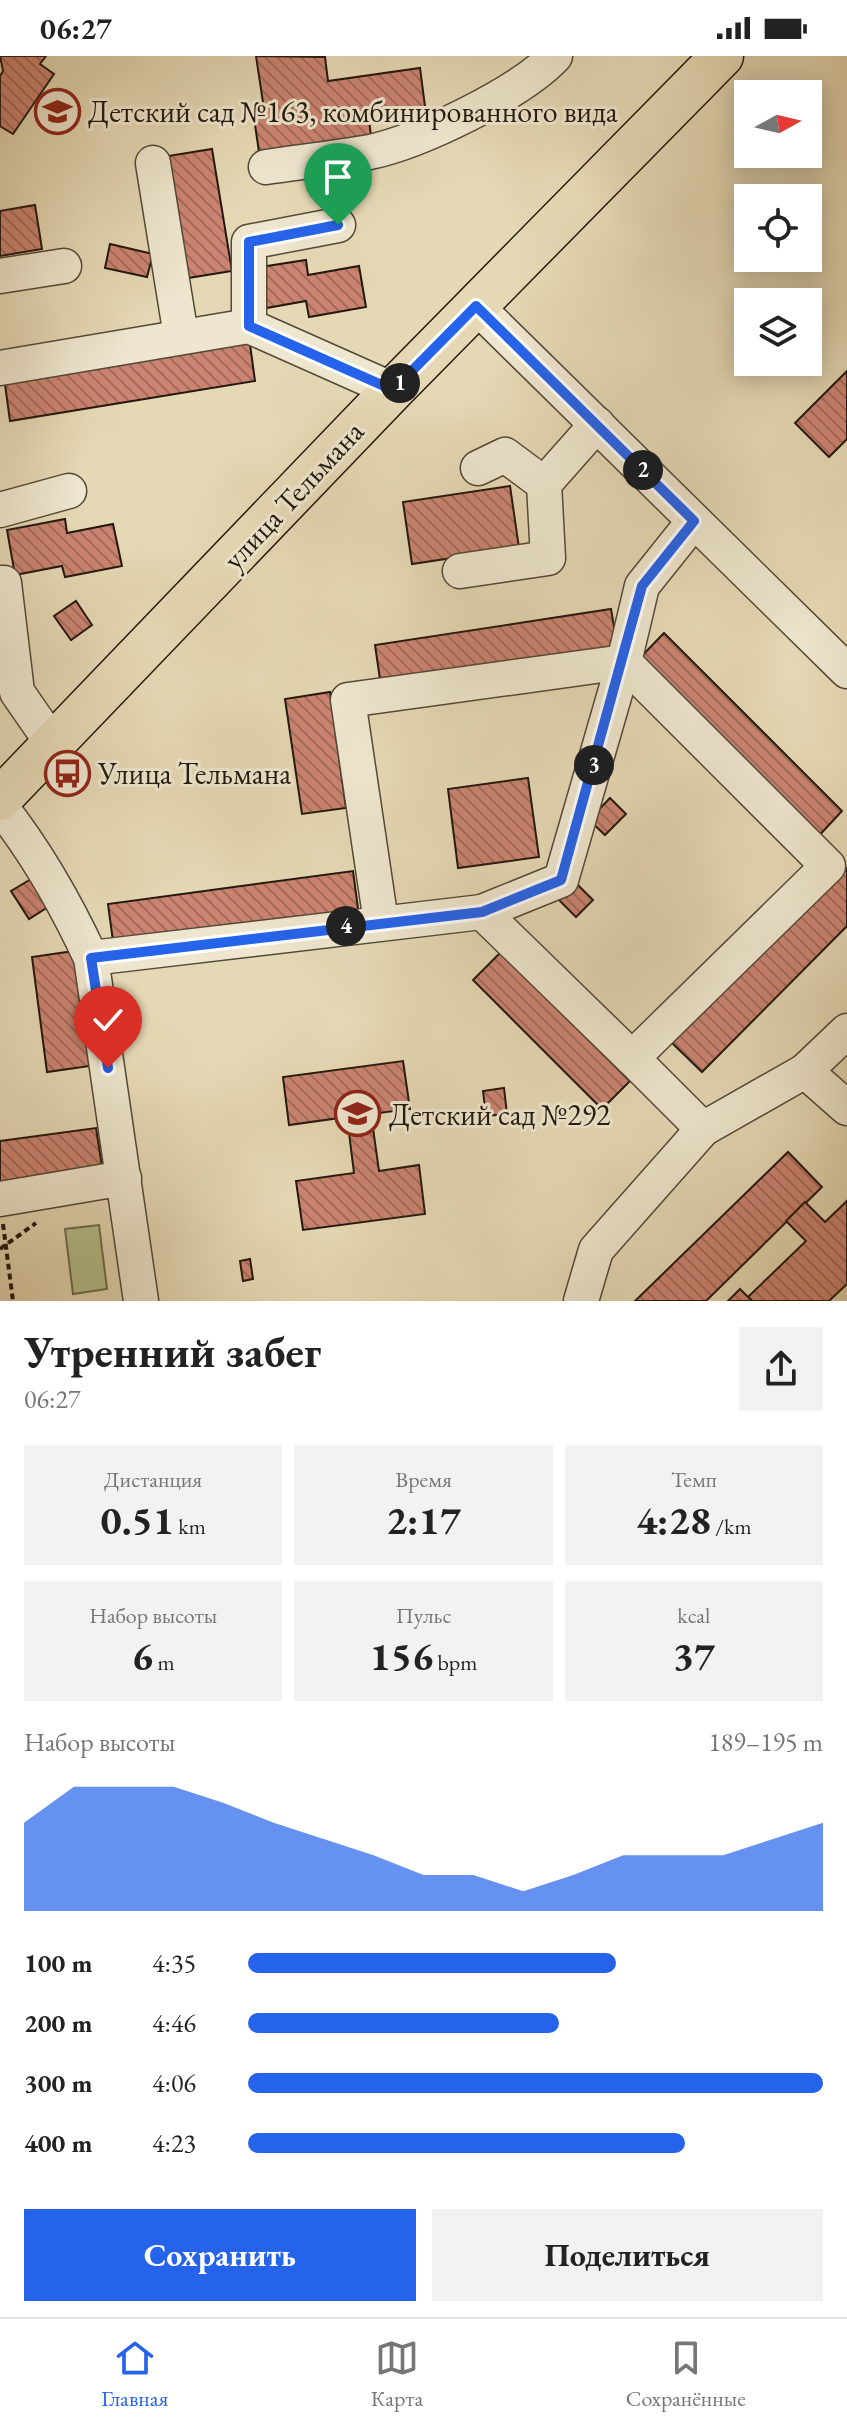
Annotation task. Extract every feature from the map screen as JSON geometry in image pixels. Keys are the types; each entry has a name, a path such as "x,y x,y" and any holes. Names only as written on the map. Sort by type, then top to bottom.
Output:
{"main road":[{"name":"улица Тельмана","path":"0,799 393,390 722,56"}],"street":[{"path":"266,167 373,151 445,124 538,74 555,56"},
{"path":"153,163 181,336"},
{"path":"249,326 249,242 338,225"},
{"path":"0,276 64,266"},
{"path":"476,306 847,671"},
{"path":"0,368 249,326 393,390"},
{"path":"460,571 548,558 544,484 597,424"},
{"path":"478,468 505,455 544,484"},
{"path":"0,510 69,491"},
{"path":"91,958 482,912 561,880 624,662 642,586 694,521"},
{"path":"1,574 9,693 53,744"},
{"path":"381,922 348,700 624,662"},
{"path":"624,662 828,866 632,1058"},
{"path":"0,806 25,838 71,913 91,958 141,1301"},
{"path":"482,912 703,1129"},
{"path":"581,1301 596,1250 703,1129 805,1071 847,1031"},
{"path":"805,1071 847,1108"},
{"path":"0,1199 124,1178"}],"path":[{"path":"0,1199 3,1248 13,1301"}],"green space":[{"path":"99,1225 107,1289 73,1294 65,1229"}],"building":[{"path":"0,56 46,56 40,64 54,74 13,134 0,126 0,76 3,71"},
{"path":"256,56 325,57 328,81 420,68 426,114 392,119 390,109 368,112 371,136 259,152 253,111 264,109"},
{"path":"212,149 232,271 188,278 168,156"},
{"path":"35,205 42,249 0,256 0,211"},
{"path":"110,244 153,254 147,277 105,268"},
{"path":"306,260 308,275 359,266 366,307 309,317 306,301 261,309 254,268"},
{"path":"249,337 255,381 10,421 4,377"},
{"path":"847,371 847,439 829,457 795,423"},
{"path":"510,486 519,548 412,564 403,502"},
{"path":"65,519 67,533 113,524 122,566 65,577 62,566 15,575 7,530"},
{"path":"76,601 92,625 71,640 54,616"},
{"path":"611,609 618,650 381,686 375,645"},
{"path":"664,633 842,811 815,840 637,661"},
{"path":"330,692 346,808 302,814 285,699"},
{"path":"528,778 539,857 458,868 448,789"},
{"path":"610,798 626,814 605,835 589,820"},
{"path":"847,868 847,926 702,1072 672,1043"},
{"path":"353,871 359,916 114,949 108,904"},
{"path":"31,879 48,907 29,919 11,891"},
{"path":"576,883 593,900 576,917 559,900"},
{"path":"74,951 90,1066 47,1072 32,957"},
{"path":"501,952 630,1081 602,1109 473,980"},
{"path":"403,1061 410,1109 371,1114 379,1171 419,1165 425,1214 303,1230 296,1181 354,1173 347,1117 289,1125 283,1077"},
{"path":"504,1088 507,1114 486,1116 483,1091"},
{"path":"96,1128 103,1173 0,1187 0,1141"},
{"path":"788,1152 822,1187 706,1301 635,1301"},
{"path":"847,1201 847,1284 829,1301 752,1301 748,1297 806,1241 786,1221 805,1202 825,1222"},
{"path":"250,1259 253,1279 243,1281 240,1261"},
{"path":"740,1289 752,1301 728,1301"}],"place":[{"name":"Детский сад №163, комбинированного вида","path":"57,111"},
{"name":"Улица Тельмана","path":"67,773"},
{"name":"Детский сад №292","path":"358,1114"}],"route":[{"path":"108,1068 91,958 482,912 561,880 624,662 642,586 694,521 476,306 393,390 249,326 249,242 338,225"}]}
